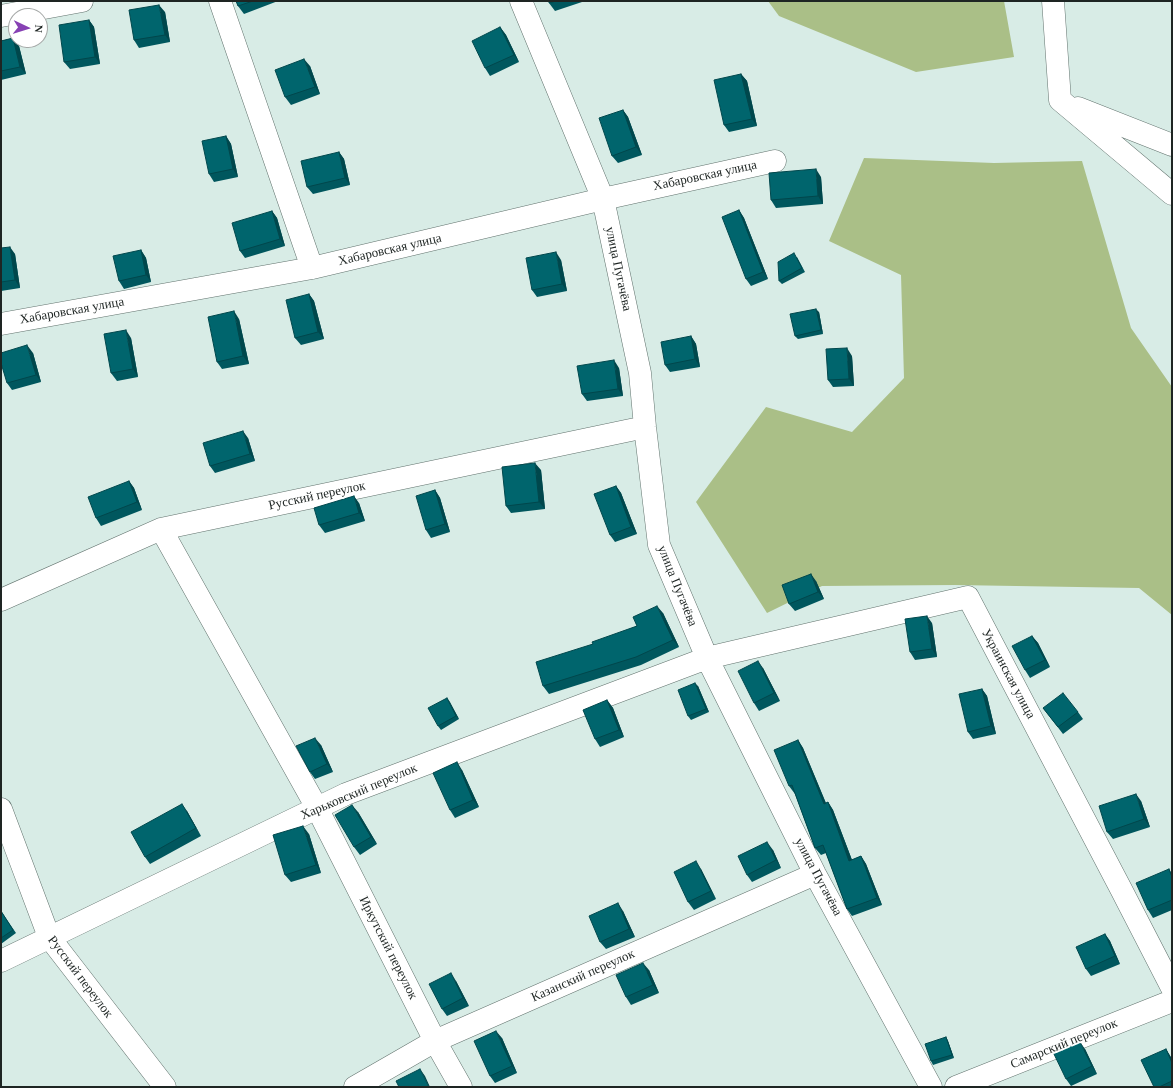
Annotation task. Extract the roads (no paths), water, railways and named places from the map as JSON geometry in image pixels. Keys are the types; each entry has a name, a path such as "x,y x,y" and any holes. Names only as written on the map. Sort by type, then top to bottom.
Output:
{"street":[{"path":"1,16 82,1"},
{"path":"220,1 312,268"},
{"name":"улица Пугачёва","path":"521,1 603,199 640,374 644,426 659,545 707,658 816,874 931,1087"},
{"path":"1053,1 1060,100 1172,194"},
{"path":"1060,100 1172,145"},
{"name":"Хабаровская улица","path":"1,324 312,268 603,199 775,161"},
{"name":"Русский переулок","path":"1,600 161,529 644,426"},
{"name":"Иркутский переулок","path":"161,529 317,808 435,1041 461,1087"},
{"name":"Украинская улица","path":"707,658 968,597 1172,988"},
{"name":"Харьковский переулок","path":"1,961 346,794 707,658"},
{"name":"Русский переулок","path":"1,809 48,937 165,1087"},
{"name":"Казанский переулок","path":"355,1087 435,1041 816,874"},
{"name":"Самарский переулок","path":"956,1087 1172,1000"}]}
